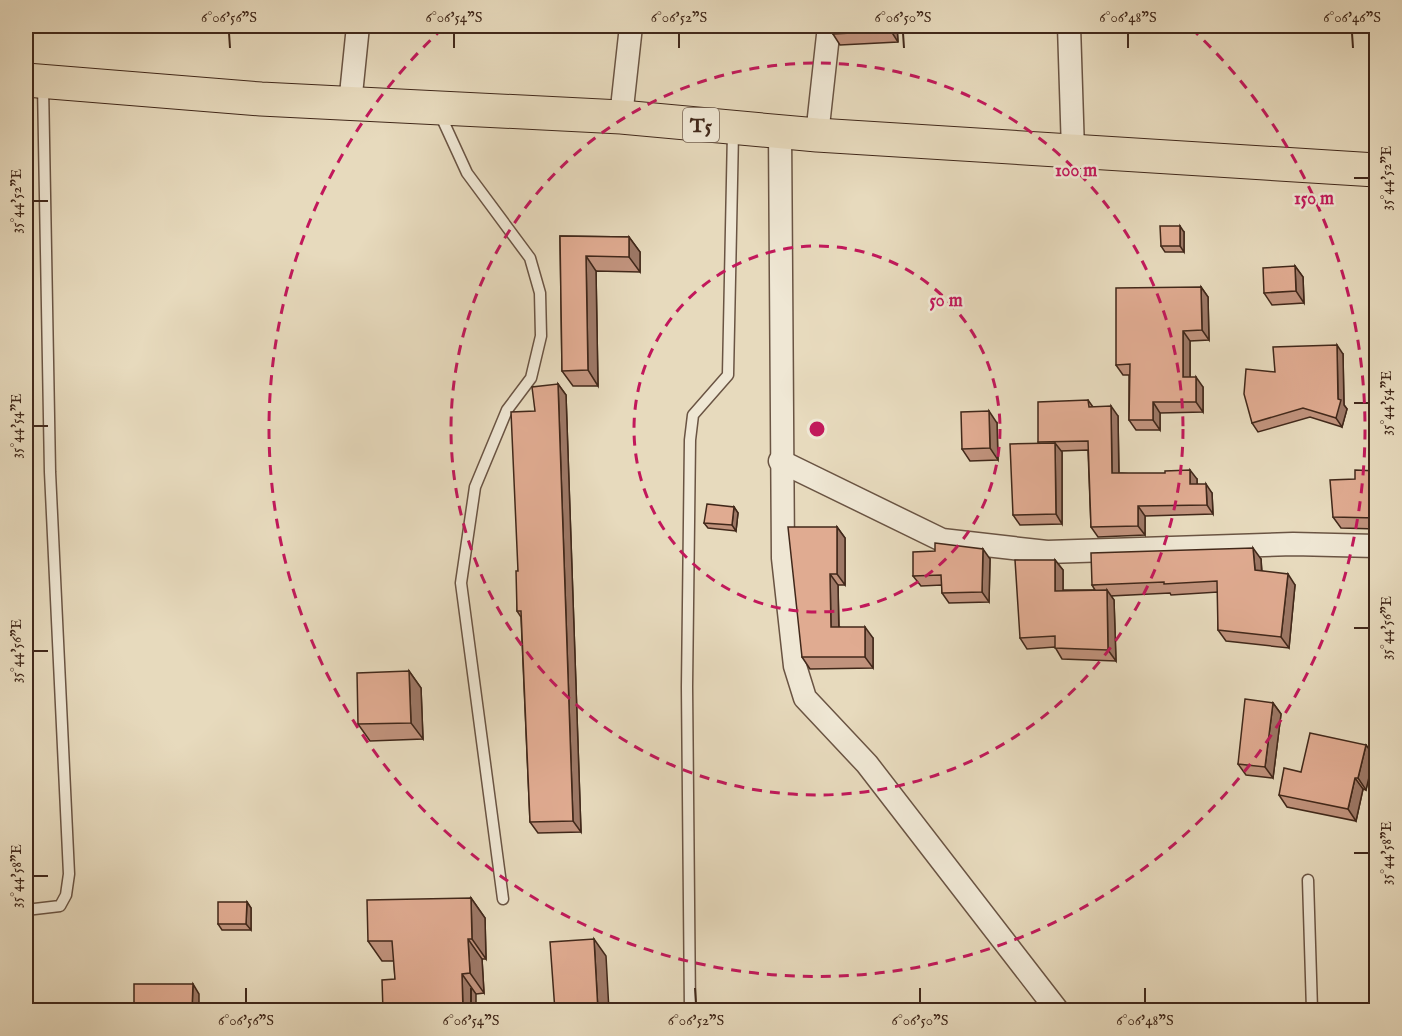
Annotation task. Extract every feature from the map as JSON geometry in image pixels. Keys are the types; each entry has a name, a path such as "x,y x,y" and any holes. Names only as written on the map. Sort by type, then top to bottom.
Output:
{"highway":[{"name":"T5","path":"34,81 437,110 621,117 817,135 1377,170"}],"street":[{"path":"350,104 358,26"},
{"path":"621,117 631,26"},
{"path":"817,135 828,26"},
{"path":"1069,26 1073,151"},
{"path":"780,130 780,461 783,558 795,666 805,698 867,764 1057,1011"},
{"path":"780,461 942,540 1047,552 1293,544 1377,546"}],"lane":[{"path":"26,910 60,906 66,895 69,874 34,81"},
{"path":"437,110 467,173 530,258 540,293 541,336 531,378 507,410 475,487 461,583 504,899"},
{"path":"690,1011 687,699 690,440 693,415 728,375 733,129"},
{"path":"1308,880 1312,1011"}],"building":[{"path":"834,26 890,26 891,31 833,34"},
{"path":"1160,226 1180,226 1180,246 1161,246"},
{"path":"560,236 629,237 629,257 586,256 588,370 562,371"},
{"path":"1295,266 1296,291 1264,293 1263,268"},
{"path":"1201,287 1202,330 1183,331 1183,377 1196,377 1196,402 1153,402 1153,420 1129,420 1130,364 1116,365 1116,288"},
{"path":"1337,345 1338,399 1341,400 1336,418 1303,408 1252,423 1244,394 1246,369 1275,372 1273,347"},
{"path":"558,384 573,821 530,822 521,611 517,611 516,571 518,571 511,412 535,411 532,387"},
{"path":"1088,400 1089,407 1111,406 1112,473 1165,473 1165,471 1190,470 1190,484 1206,484 1207,505 1138,506 1138,526 1091,527 1088,441 1038,442 1038,402"},
{"path":"989,411 990,448 962,449 961,412"},
{"path":"1055,443 1056,514 1013,515 1010,444"},
{"path":"1355,470 1377,471 1377,518 1333,517 1330,480 1355,479"},
{"path":"707,504 734,507 732,525 704,523"},
{"path":"788,527 837,527 837,574 830,574 831,627 865,627 865,657 802,657"},
{"path":"935,543 983,549 982,592 942,593 941,575 913,576 913,552 935,551"},
{"path":"1253,548 1255,570 1288,574 1281,637 1218,630 1217,581 1092,585 1091,553"},
{"path":"1015,560 1055,560 1055,591 1107,590 1108,650 1055,648 1055,636 1020,638"},
{"path":"409,671 411,723 358,724 357,673"},
{"path":"1245,699 1273,703 1265,767 1238,764"},
{"path":"1310,733 1366,745 1348,809 1279,795 1284,768 1301,772"},
{"path":"1372,743 1377,743 1377,763 1372,763"},
{"path":"471,898 472,939 468,939 470,973 462,974 463,1011 383,1011 382,980 395,979 392,941 368,941 367,900"},
{"path":"218,902 247,902 246,924 218,924"},
{"path":"594,939 598,1011 555,1011 550,942"},
{"path":"134,984 193,984 192,1011 134,1011"}]}
